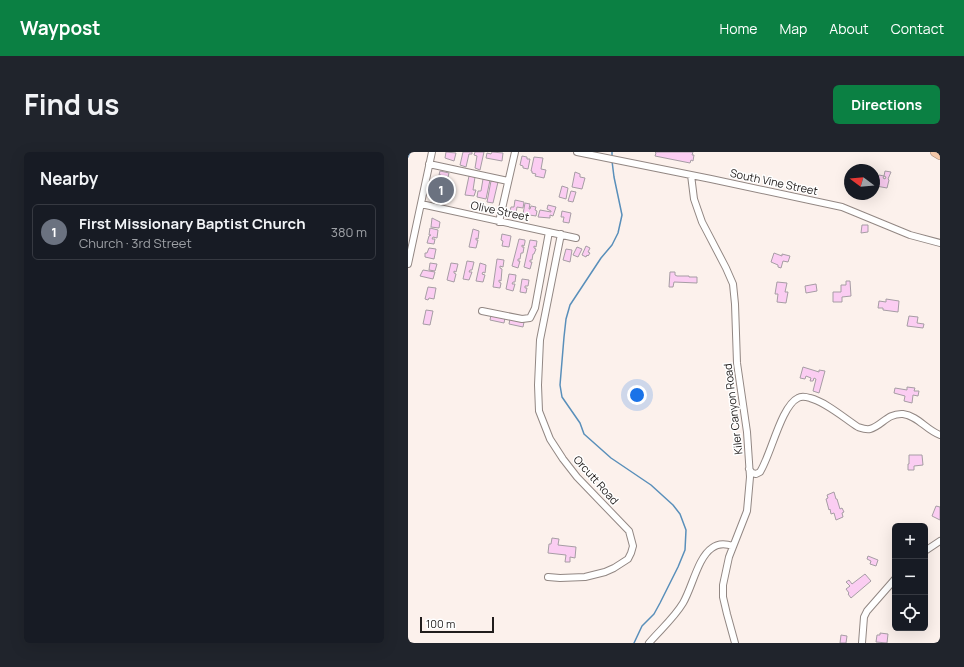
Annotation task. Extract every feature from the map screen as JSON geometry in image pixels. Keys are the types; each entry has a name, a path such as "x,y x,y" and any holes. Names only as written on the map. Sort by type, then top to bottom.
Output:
{"highway":[{"path":"935,152 940,155"}],"street":[{"path":"408,264 432,152"},
{"path":"499,222 515,152"},
{"name":"South Vine Street","path":"578,152 599,154 612,159 842,207 910,235 940,243"},
{"path":"429,164 508,181"},
{"name":"Kiler Canyon Road","path":"691,175 694,199 702,222 733,284 735,304 737,363 747,432 750,469 747,511 734,546 723,585 723,597 735,643"},
{"name":"Olive Street","path":"421,204 576,238"},
{"path":"482,311 522,319 530,318 535,308 549,232"},
{"name":"Orcutt Road","path":"548,577 584,577 605,572 628,559 633,546 629,531 577,477 559,452 550,439 539,411 538,385 540,340 561,234"},
{"path":"750,469 752,473 758,474 760,472 789,406 798,398 802,397 818,401 858,427 865,429 870,429 892,415 901,414 916,419 932,432 940,435"},
{"path":"928,549 940,541"},
{"path":"649,643 683,603 707,552 717,545 727,544 734,546"},
{"path":"862,643 864,617 867,611 892,582"}],"building":[{"path":"446,152 456,153 454,161 445,158"},
{"path":"463,152 472,152 472,154 469,154 466,167 460,165"},
{"path":"475,152 484,152 480,170 475,168 477,156 474,155"},
{"path":"492,152 503,153 502,161 486,158 487,153 491,154"},
{"path":"655,152 693,152 692,155 694,155 693,161 691,160 690,163 655,156"},
{"path":"522,156 530,159 528,169 523,168 523,166 520,165"},
{"path":"534,157 543,158 541,169 546,170 544,178 535,176 536,174 532,173 531,171"},
{"path":"440,171 449,173 448,177 446,177 445,182 447,185 444,186 444,195 436,193 441,175 439,175"},
{"path":"885,171 891,172 888,179 887,188 880,187 880,175 884,176"},
{"path":"575,172 580,174 580,177 585,178 582,189 572,187"},
{"path":"469,176 475,177 473,190 476,190 474,196 465,195"},
{"path":"483,179 490,180 486,199 477,197 478,191 481,191"},
{"path":"491,181 498,182 493,203 487,202"},
{"path":"562,186 568,188 566,199 559,197"},
{"path":"571,191 576,192 573,202 568,201"},
{"path":"515,200 524,202 523,208 517,207 516,213 510,211 511,207 514,207"},
{"path":"525,203 530,204 529,209 531,206 536,207 536,216 523,214"},
{"path":"548,205 556,207 553,216 550,215 550,218 538,217 540,210 551,212 547,209"},
{"path":"562,211 571,213 569,223 563,222 564,217 561,217"},
{"path":"432,218 440,222 439,228 431,227"},
{"path":"862,225 868,225 868,232 861,233"},
{"path":"430,228 438,230 437,238 433,237 432,239 435,239 434,244 427,243 429,236 431,235 429,235"},
{"path":"473,229 479,231 478,239 476,238 476,240 478,240 476,248 469,247"},
{"path":"502,234 511,236 509,247 502,246"},
{"path":"519,239 525,240 525,242 524,246 522,245 522,247 524,247 523,253 521,253 520,259 518,259 518,261 520,261 518,268 512,266"},
{"path":"530,240 537,241 536,247 534,246 536,249 532,260 530,260 530,262 532,262 530,269 524,267"},
{"path":"586,246 590,248 588,252 590,253 586,257 582,255"},
{"path":"577,247 582,249 578,257 573,255"},
{"path":"429,248 436,249 434,259 425,257 425,253 427,253"},
{"path":"566,249 572,250 570,262 563,260"},
{"path":"774,253 782,256 782,254 790,256 788,262 783,261 781,268 778,267 778,265 771,262"},
{"path":"497,259 504,260 503,267 500,266 502,269 501,281 499,280 501,283 500,288 493,287"},
{"path":"467,261 474,262 472,270 469,272 472,272 469,280 463,279"},
{"path":"430,263 437,264 435,271 429,270"},
{"path":"451,263 458,264 456,272 454,271 456,274 454,282 447,280"},
{"path":"480,263 486,265 485,273 483,272 482,274 485,275 483,282 476,281"},
{"path":"423,270 435,272 433,279 420,276"},
{"path":"670,272 675,272 675,275 677,276 697,277 697,283 674,282 673,287 669,287"},
{"path":"509,274 516,275 515,282 512,284 515,284 513,291 506,289"},
{"path":"522,279 529,280 528,286 525,286 525,288 527,288 526,293 520,292"},
{"path":"846,281 850,281 851,296 842,297 842,302 833,302 833,292 841,292 841,285 846,285"},
{"path":"777,282 787,283 785,292 788,292 786,303 777,302 778,294 775,294"},
{"path":"816,284 817,291 806,293 805,286"},
{"path":"428,287 436,288 434,299 425,299"},
{"path":"886,299 899,301 898,312 878,308 879,301 886,302"},
{"path":"426,310 433,311 430,325 423,324"},
{"path":"491,315 505,318 504,323 490,320"},
{"path":"909,316 918,317 917,323 924,324 923,328 907,326"},
{"path":"510,319 524,322 523,327 509,324"},
{"path":"803,367 819,372 819,370 825,371 819,393 813,391 816,379 814,378 813,381 810,381 811,378 806,376 805,379 800,378"},
{"path":"907,387 915,388 914,391 919,391 918,396 913,395 912,403 904,401 905,396 894,393 895,388 907,390"},
{"path":"909,455 922,455 923,465 914,466 914,470 908,470"},
{"path":"834,492 840,509 842,508 844,512 842,513 843,517 836,520 834,513 831,514 830,509 829,510 826,499 828,498 827,495"},
{"path":"936,506 940,507 940,520 932,516"},
{"path":"552,538 559,539 558,545 576,547 575,558 570,557 570,562 565,562 566,555 548,553 549,544 551,544"},
{"path":"868,556 878,560 876,566 870,564 871,561 867,559"},
{"path":"865,574 871,581 851,598 846,589 850,586 846,582 849,580 852,584"},
{"path":"880,633 888,634 887,643 876,642 877,635 880,635"},
{"path":"841,635 847,636 846,643 840,643"}],"waterway":[{"path":"408,157 410,152"},
{"path":"612,152 612,157"},
{"path":"612,161 622,215 618,233 612,245 601,258 570,305 566,319 560,385 562,397 580,423 584,434 611,458 651,485 673,505 680,514 686,530 685,550 678,567 654,614 642,626 634,643"}],"place":[{"name":"First Missionary Baptist Church","path":"441,190"}]}
